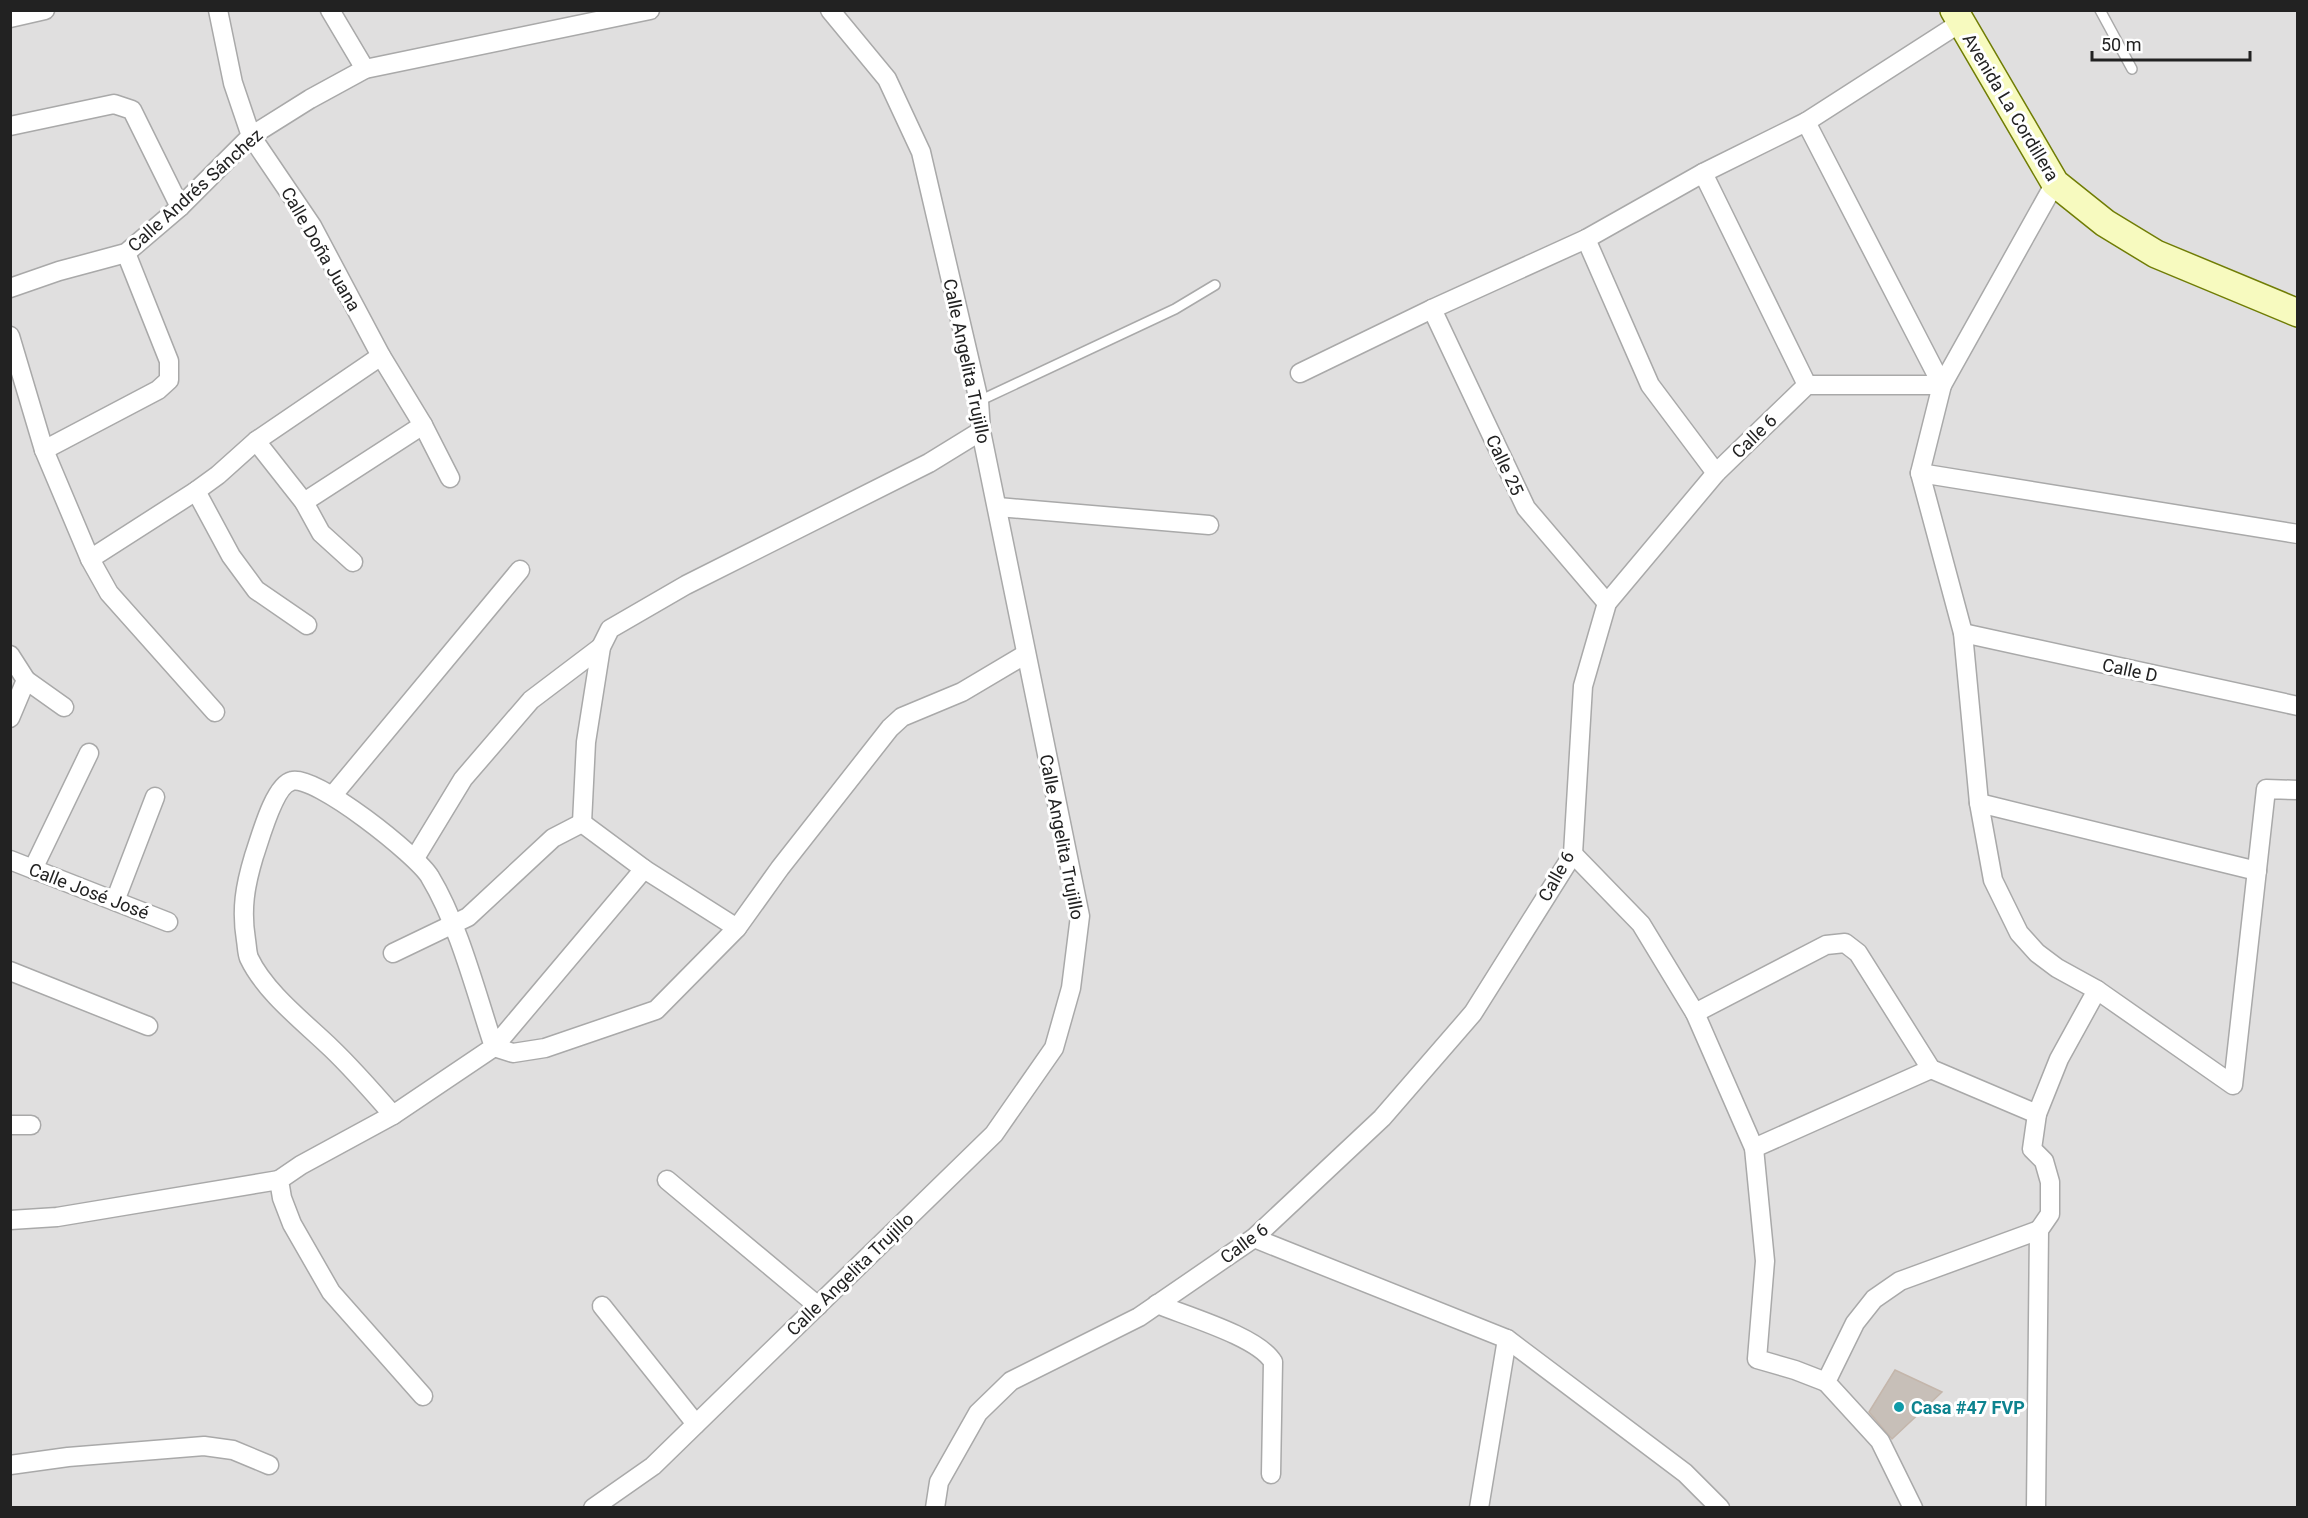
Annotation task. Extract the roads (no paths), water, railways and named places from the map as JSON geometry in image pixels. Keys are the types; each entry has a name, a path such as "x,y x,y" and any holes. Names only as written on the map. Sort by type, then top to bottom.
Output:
{"main road":[{"name":"Avenida La Cordillera","path":"1957,17 2055,183 2105,223 2156,254 2298,313"}],"street":[{"path":"10,18 45,10"},
{"name":"Calle Doña Juana","path":"218,10 233,84 251,136 312,226 381,356 423,425 450,478"},
{"path":"330,10 365,69"},
{"name":"Calle Andrés Sánchez","path":"10,288 126,252 180,207 251,136 310,99 365,69 650,10"},
{"name":"Calle Angelita Trujillo","path":"593,1508 653,1466 994,1134 1054,1048 1071,988 1080,916 981,431 979,401 921,152 887,79 830,10"},
{"path":"1300,373 1586,238 1703,173 1806,122 1957,17"},
{"path":"10,126 114,105 124,106 132,110 180,207"},
{"path":"1806,122 1942,385"},
{"path":"1703,173 1807,385 1942,385"},
{"path":"2055,183 1942,385 1920,473 1964,633 1979,803 1993,880 2019,933 2037,953 2056,968 2097,990 2233,1085 2266,789 2298,790"},
{"path":"1586,238 1650,385 1716,473"},
{"path":"44,450 158,390 169,380 169,361 126,252"},
{"name":"Calle 25","path":"1432,309 1526,508 1607,603"},
{"path":"10,336 44,450 90,559 109,593 215,712"},
{"path":"90,559 218,475 256,441 381,356"},
{"name":"Calle 6","path":"935,1508 939,1482 978,1413 1011,1381 1140,1317 1254,1238 1382,1118 1473,1013 1573,854 1583,686 1607,603 1716,473 1807,385"},
{"path":"304,502 423,425"},
{"path":"582,823 586,742 601,647 610,629 686,585 929,463 981,431"},
{"path":"256,441 304,502 321,533 353,562"},
{"path":"1920,473 2298,534"},
{"path":"196,490 231,556 256,590 307,625"},
{"path":"998,507 1209,525"},
{"path":"333,795 520,570"},
{"name":"Calle D","path":"1964,633 2298,706"},
{"path":"415,858 463,779 531,700 601,647"},
{"path":"10,654 26,680 64,706"},
{"path":"494,1047 513,1053 545,1048 656,1010 737,928 780,868 890,728 902,717 962,692 1026,654"},
{"path":"10,718 26,680"},
{"path":"33,869 89,753"},
{"path":"393,1115 348,1064 264,983 248,956 242,915 248,877 265,823 283,786 292,781 302,780 333,795 415,858 430,876 453,925 494,1047"},
{"path":"115,901 155,797"},
{"path":"1979,803 2257,871"},
{"path":"582,823 644,869 737,928"},
{"path":"393,953 468,917 553,838 582,823"},
{"path":"1573,854 1641,924 1695,1013 1754,1148 1765,1261 1757,1359 1826,1382 1880,1441 1913,1508"},
{"name":"Calle José José","path":"10,860 168,922"},
{"path":"10,1220 57,1217 279,1180 301,1165 393,1115 494,1047 644,869"},
{"path":"1695,1013 1826,945 1845,943 1858,953 1931,1069 2037,1114"},
{"path":"10,971 148,1026"},
{"path":"2036,1508 2039,1230 2050,1214 2050,1182 2044,1161 2032,1149 2037,1114 2059,1059 2097,990"},
{"path":"1754,1148 1931,1069"},
{"path":"10,1125 31,1125"},
{"path":"279,1180 282,1198 292,1224 331,1292 423,1396"},
{"path":"667,1180 818,1306"},
{"path":"1826,1382 1855,1323 1874,1299 1900,1281 2039,1230"},
{"path":"1254,1238 1507,1338 1685,1473 1720,1508"},
{"path":"1157,1305 1238,1336 1268,1353 1273,1362 1274,1376 1270,1474"},
{"path":"602,1306 696,1424"},
{"path":"1479,1508 1507,1338"},
{"path":"10,1465 68,1457 204,1446 233,1450 269,1465"}],"lane":[{"path":"2100,10 2132,69"},
{"path":"979,401 1175,309 1215,285"}],"place":[{"name":"Casa #47 FVP","path":"1899,1407"}]}
